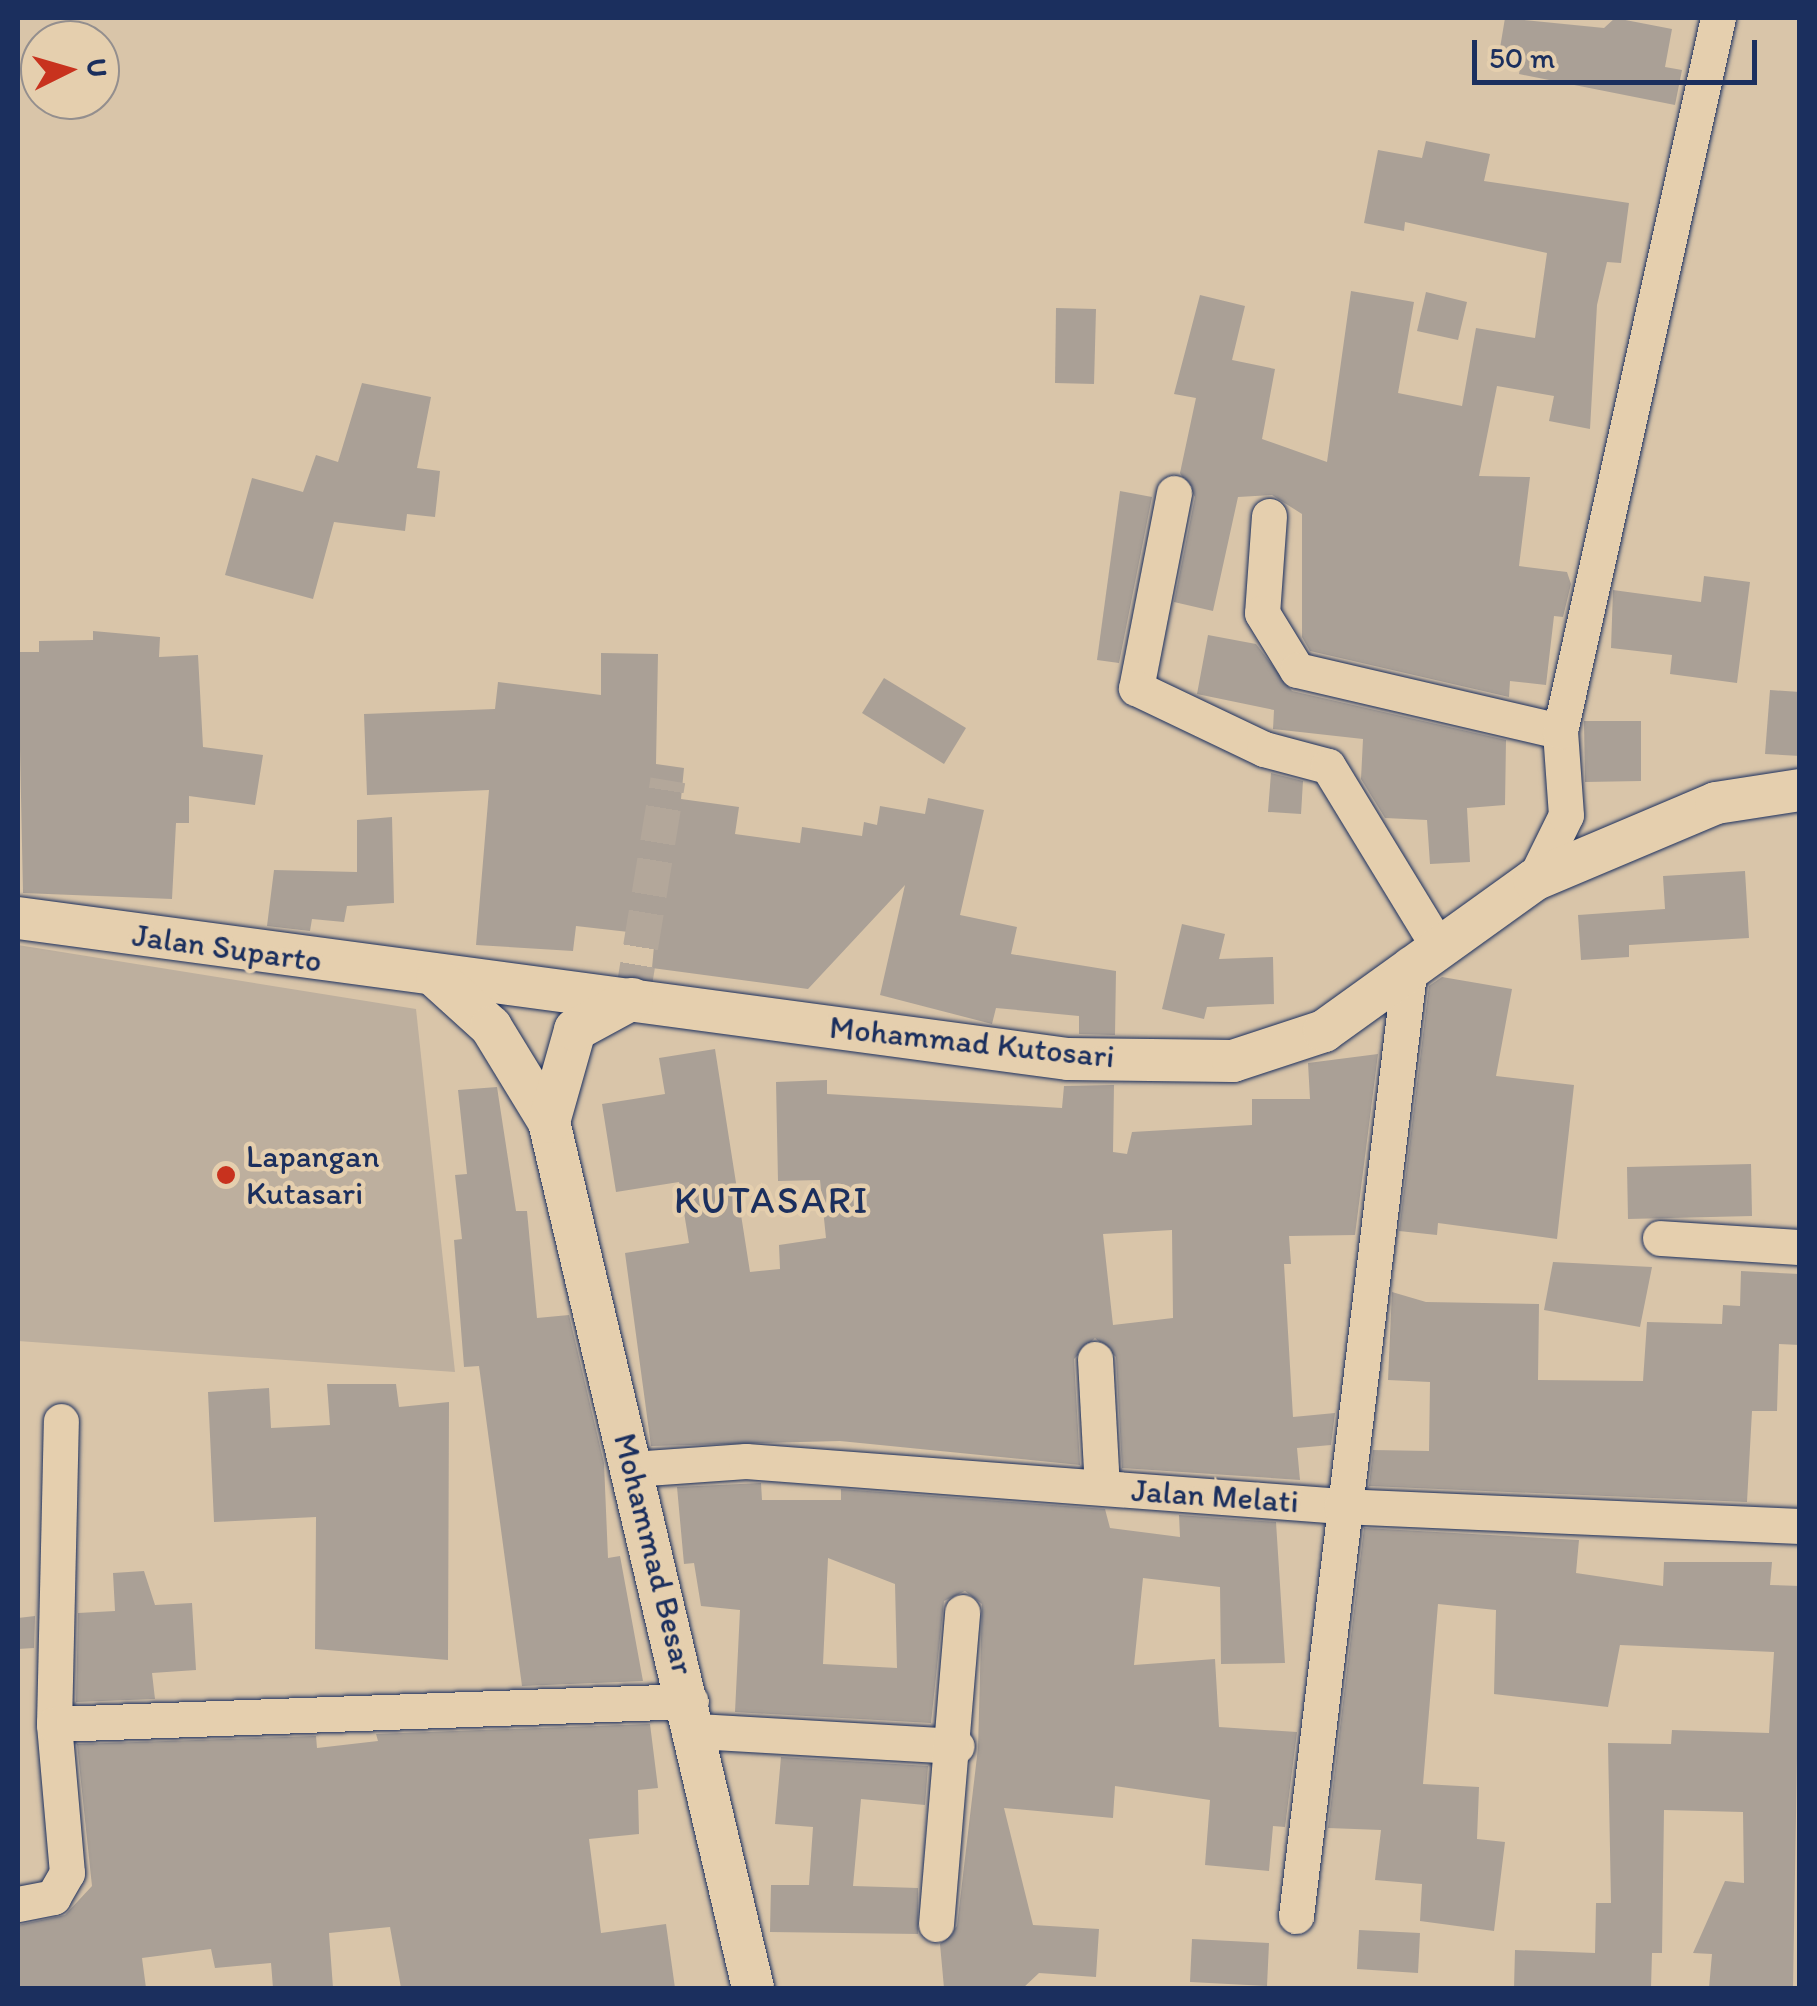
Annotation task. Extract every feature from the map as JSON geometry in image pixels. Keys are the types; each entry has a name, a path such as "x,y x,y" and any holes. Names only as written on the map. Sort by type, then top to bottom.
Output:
{"street":[{"path":"1534,880 1566,815 1560,731 1718,18"},
{"path":"1174,493 1136,688 1264,749 1328,766 1424,955 1340,1506 1296,1916"},
{"path":"1269,516 1260,603 1297,670 1560,731"},
{"name":"Mohammad Kutosari","path":"437,978 632,999 1068,1058 1233,1061 1324,1030 1534,880 1716,803 1800,790"},
{"name":"Jalan Suparto","path":"18,918 437,978"},
{"path":"437,978 491,1028 549,1122"},
{"path":"549,1122 576,1030 632,999"},
{"name":"Mohammad Besar","path":"549,1122 694,1716 753,1988"},
{"path":"1660,1238 1800,1246"},
{"path":"1094,1359 1102,1488"},
{"path":"18,1904 54,1897 67,1873 54,1724 60,1420"},
{"name":"Jalan Melati","path":"632,1469 746,1461 1340,1506 1800,1526"},
{"path":"936,1924 957,1746 962,1612"},
{"path":"54,1724 694,1716 957,1746"}],"shaded area":[{"name":"Lapangan Kutasari","path":"18,945 416,1009 455,1372 18,1341"}],"building":[{"path":"1505,18 1604,28 1615,18 1672,29 1665,67 1682,70 1675,105 1519,74 1523,53 1500,48"},
{"path":"1426,141 1490,154 1484,181 1629,203 1621,263 1607,262 1597,305 1590,429 1549,421 1554,396 1497,386 1479,476 1530,477 1519,566 1567,572 1571,584 1563,617 1554,616 1546,685 1510,681 1509,697 1310,651 1302,637 1302,514 1272,495 1238,497 1213,611 1174,602 1195,497 1180,473 1196,398 1174,394 1200,295 1245,306 1232,360 1275,369 1262,439 1327,462 1351,291 1414,302 1398,393 1462,406 1476,328 1535,338 1547,253 1405,222 1404,231 1364,223 1378,150 1422,158"},
{"path":"1426,292 1467,302 1458,340 1417,331"},
{"path":"1056,308 1096,309 1094,384 1055,383"},
{"path":"362,383 431,397 417,468 440,471 435,517 407,514 405,531 334,522 313,599 225,575 252,478 303,492 316,455 338,462"},
{"path":"1120,491 1152,497 1119,663 1097,660"},
{"path":"1704,576 1750,582 1737,683 1670,674 1672,655 1611,648 1613,590 1701,602"},
{"path":"93,631 160,637 159,657 198,655 203,747 263,755 255,805 189,796 189,823 176,823 172,899 23,893 18,652 39,652 39,641 93,640"},
{"path":"1208,635 1256,644 1292,691 1506,740 1505,805 1467,808 1470,862 1430,864 1427,820 1385,818 1361,779 1363,739 1273,729 1274,710 1197,694"},
{"path":"601,653 658,654 656,764 684,768 681,799 739,807 735,834 800,843 802,827 862,836 864,822 877,825 880,806 925,814 928,798 984,810 960,915 1017,927 1011,954 1116,971 1115,1035 1079,1034 1079,1016 996,1008 992,1024 880,995 905,885 808,989 652,968 655,935 576,926 573,951 476,945 489,790 367,795 364,714 495,709 498,682 601,695"},
{"path":"884,678 966,728 944,764 862,713"},
{"path":"1770,690 1800,692 1800,756 1765,754"},
{"path":"1584,721 1641,721 1641,781 1585,782"},
{"path":"1271,773 1303,781 1301,814 1268,812"},
{"path":"392,817 394,903 347,906 344,922 312,919 310,931 267,926 274,870 357,872 357,820"},
{"path":"1745,871 1749,938 1629,945 1629,957 1581,960 1578,915 1665,909 1663,876"},
{"path":"1182,924 1225,934 1219,959 1273,957 1274,1004 1207,1007 1204,1019 1162,1009"},
{"path":"1442,977 1512,989 1496,1076 1574,1085 1557,1239 1438,1223 1437,1235 1399,1231 1429,986"},
{"path":"715,1049 750,1272 780,1269 779,1245 826,1238 820,1180 778,1181 776,1082 827,1080 827,1094 1062,1108 1064,1086 1114,1085 1113,1152 1127,1154 1132,1132 1252,1125 1252,1099 1310,1099 1308,1063 1378,1054 1355,1235 1289,1236 1291,1264 1284,1264 1293,1417 1335,1413 1331,1445 1297,1448 1300,1480 1122,1468 1116,1357 1095,1338 1074,1359 1080,1465 840,1441 651,1446 625,1253 689,1243 679,1182 616,1192 602,1104 665,1094 659,1058","holes":["1172,1230 1173,1318 1113,1325 1103,1234"]},
{"path":"497,1087 516,1211 527,1211 537,1318 569,1315 604,1463 608,1558 620,1556 643,1681 522,1686 479,1366 464,1367 454,1240 462,1239 455,1175 467,1174 458,1090"},
{"path":"1751,1164 1752,1216 1628,1219 1627,1167"},
{"path":"1553,1262 1652,1267 1640,1327 1544,1310"},
{"path":"1741,1271 1800,1274 1800,1345 1779,1344 1777,1411 1752,1411 1747,1502 1369,1486 1373,1450 1429,1451 1430,1382 1388,1380 1392,1292 1426,1302 1539,1304 1538,1380 1643,1381 1647,1322 1722,1324 1723,1305 1740,1306"},
{"path":"327,1384 396,1384 399,1407 449,1402 448,1660 315,1649 316,1517 214,1522 208,1392 269,1388 271,1428 330,1425"},
{"path":"761,1483 762,1500 841,1500 841,1489 1105,1509 1110,1528 1180,1537 1179,1515 1276,1522 1285,1663 1221,1664 1220,1587 1143,1578 1134,1665 1215,1659 1219,1727 1297,1732 1285,1827 1273,1826 1269,1871 1205,1865 1210,1800 1115,1786 1113,1818 1004,1808 1033,1925 1099,1929 1096,1977 1039,1973 1023,1988 944,1988 940,1944 957,1926 978,1748 982,1604 965,1591 944,1601 931,1723 735,1712 740,1610 701,1606 694,1563 684,1564 677,1487","holes":["828,1558 895,1584 897,1668 823,1664"]},
{"path":"1364,1528 1579,1540 1576,1573 1663,1586 1664,1562 1772,1562 1770,1585 1800,1586 1793,1988 1709,1988 1712,1954 1693,1953 1725,1881 1744,1883 1743,1812 1664,1810 1662,1953 1652,1953 1651,1988 1514,1988 1515,1950 1595,1953 1596,1903 1611,1903 1608,1743 1671,1744 1672,1730 1769,1733 1774,1652 1620,1645 1608,1707 1494,1694 1496,1610 1438,1604 1423,1784 1479,1787 1477,1839 1505,1842 1494,1931 1420,1921 1422,1884 1375,1880 1381,1830 1328,1828"},
{"path":"144,1571 155,1605 192,1603 196,1670 152,1673 155,1699 76,1702 78,1613 115,1611 113,1573"},
{"path":"35,1616 34,1648 18,1649 18,1618"},
{"path":"650,1724 658,1788 638,1790 639,1834 589,1839 601,1933 666,1924 675,1988 401,1988 390,1927 329,1933 333,1988 273,1988 271,1963 215,1968 211,1949 142,1958 146,1988 18,1988 18,1925 65,1915 92,1886 77,1744 316,1736 317,1748 378,1741 376,1734"},
{"path":"781,1757 928,1766 925,1805 861,1799 853,1886 918,1888 918,1934 770,1932 771,1885 809,1885 813,1827 775,1824"},
{"path":"1359,1930 1420,1933 1418,1973 1357,1969"},
{"path":"1192,1939 1269,1943 1267,1986 1190,1982"}],"tunnel":[{"path":"632,999 668,780"}],"place":[{"name":"Lapangan Kutasari","path":"226,1175"}],"district":[{"name":"KUTASARI","path":"772,1201"}]}
